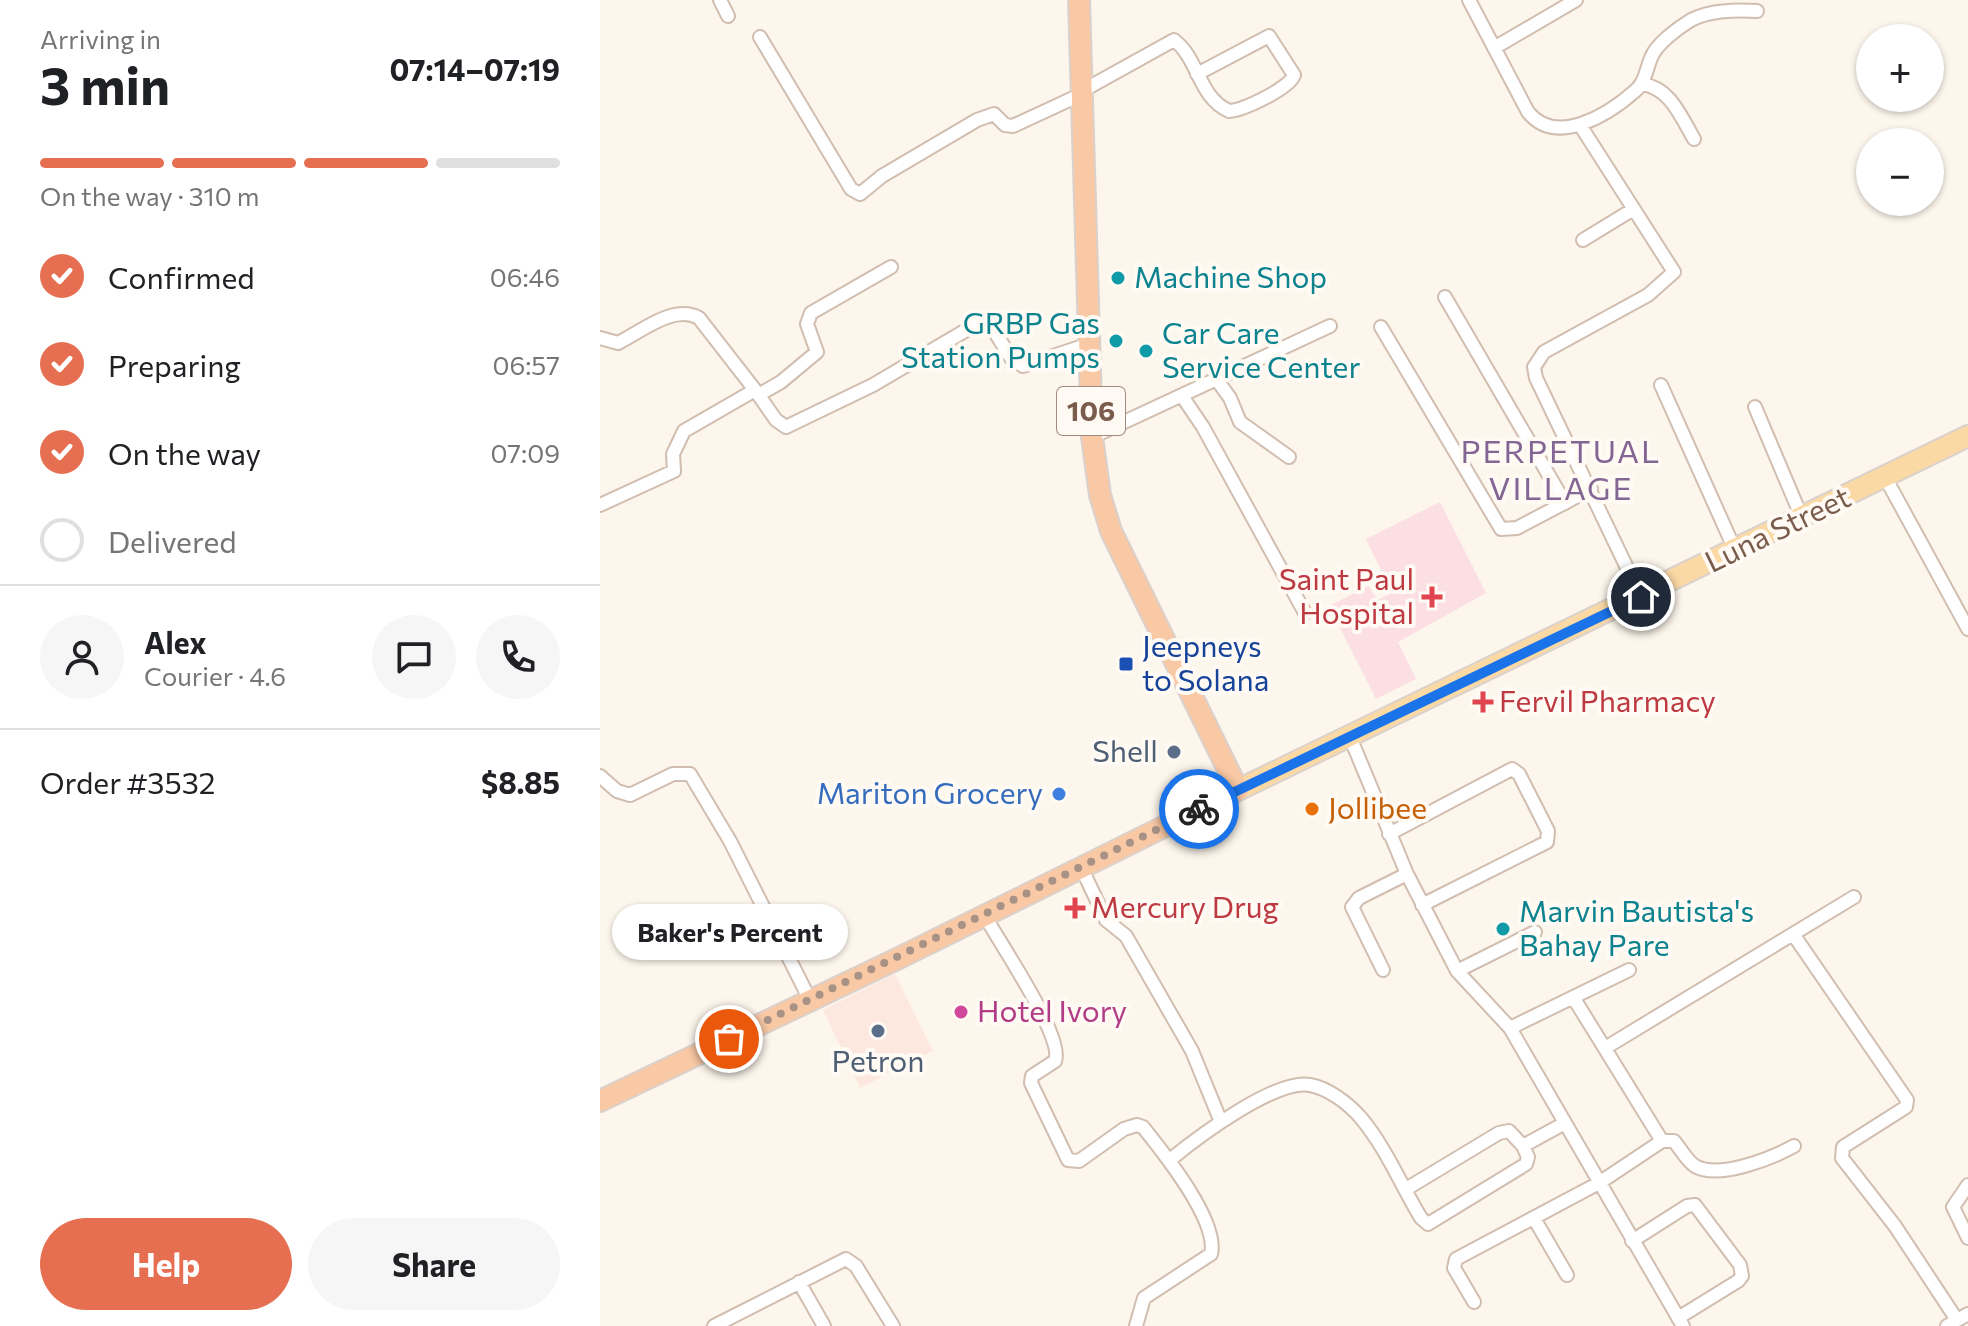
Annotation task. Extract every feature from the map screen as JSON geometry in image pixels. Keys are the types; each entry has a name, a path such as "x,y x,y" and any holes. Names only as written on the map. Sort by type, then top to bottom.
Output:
{"highway":[{"name":"106","path":"1079,0 1092,437 1100,495 1111,531 1238,790"},
{"name":"Luna Street","path":"600,1101 897,959 1238,790"}],"main road":[{"name":"Luna Street","path":"1238,790 1968,436"}],"street":[{"path":"720,0 728,16"},
{"path":"1469,0 1538,124 1555,128 1580,125 1642,84 1653,53 1691,20 1736,10 1757,11"},
{"path":"1494,48 1576,0"},
{"path":"760,37 851,189 860,194 882,176 977,120 994,114 1005,125 1013,126 1082,93 1169,40 1179,43 1197,74 1216,105 1229,111 1290,83 1294,75 1277,44 1269,36 1197,74"},
{"path":"1642,84 1658,86 1675,105 1694,139"},
{"path":"1580,125 1674,272 1648,295 1544,352 1534,367 1554,419 1591,489 1641,597"},
{"path":"1583,240 1632,210"},
{"path":"600,505 674,471 673,454 684,431 781,382 817,352 807,324 811,313 891,267"},
{"path":"1445,297 1565,503"},
{"path":"600,338 618,343 679,312 690,313 699,318 758,392 776,420 790,426 873,385 980,322 990,324 1011,358 1023,366 1089,344"},
{"path":"1092,437 1330,326"},
{"path":"1381,327 1501,529 1517,528 1591,489"},
{"path":"1217,380 1240,422 1289,457"},
{"path":"1661,385 1735,550"},
{"path":"1182,396 1203,427 1305,613"},
{"path":"1755,407 1802,518"},
{"path":"1885,477 1968,629"},
{"path":"1350,737 1407,874 1457,971 1510,1028 1632,1241 1681,1322 1742,1276 1740,1265 1695,1205 1687,1206 1632,1241"},
{"path":"1389,834 1512,769 1519,774 1548,831 1547,842 1422,905"},
{"path":"600,776 617,791 630,795 681,771 690,774 730,841 810,1000"},
{"path":"1081,867 1106,920 1126,936 1192,1051 1221,1122"},
{"path":"1383,970 1352,907 1359,898 1407,874"},
{"path":"1605,1048 1854,897"},
{"path":"985,916 1002,950 1030,989 1058,1049 1055,1061 1032,1076 1031,1083 1068,1160 1074,1163 1086,1158 1124,1129 1137,1125 1171,1159 1198,1210 1213,1251 1144,1298 1136,1326"},
{"path":"1457,971 1535,932"},
{"path":"1793,934 1907,1100 1906,1107 1843,1147 1842,1158 1895,1226 1956,1322"},
{"path":"1510,1028 1629,970"},
{"path":"1573,997 1662,1141"},
{"path":"1171,1159 1221,1122 1295,1086 1321,1089 1360,1118 1421,1218 1428,1224 1526,1164 1528,1157 1513,1133 1505,1131 1406,1189"},
{"path":"1523,1146 1565,1123"},
{"path":"1474,1302 1453,1263 1599,1183 1662,1141 1674,1141 1694,1165 1708,1168 1760,1162 1794,1146"},
{"path":"1968,1185 1953,1207 1968,1238"},
{"path":"1535,1220 1567,1275"},
{"path":"714,1326 839,1262 853,1262 893,1326"},
{"path":"799,1282 824,1326"}],"shaded area":[{"name":"Saint Paul Hospital","path":"1440,502 1486,593 1398,642 1416,679 1376,699 1329,606 1369,586 1377,600 1392,593 1366,539"},
{"name":"Petron","path":"895,974 933,1051 860,1088 823,1010"}],"way so far":[{"path":"729,1039 1199,809"}],"place":[{"name":"Machine Shop","path":"1118,278"},
{"name":"GRBP Gas Station Pumps","path":"1116,341"},
{"name":"Car Care Service Center","path":"1146,351"},
{"name":"Saint Paul Hospital","path":"1432,597"},
{"name":"Jeepneys to Solana","path":"1126,664"},
{"name":"Fervil Pharmacy","path":"1483,702"},
{"name":"Shell","path":"1174,752"},
{"name":"Mariton Grocery","path":"1059,794"},
{"name":"Jollibee","path":"1312,809"},
{"name":"Mercury Drug","path":"1075,908"},
{"name":"Marvin Bautista's Bahay Pare","path":"1503,929"},
{"name":"Hotel Ivory","path":"961,1012"},
{"name":"Petron","path":"878,1031"},
{"name":"Baker's Percent","path":"729,1039"}],"district":[{"name":"PERPETUAL VILLAGE","path":"1561,470"}],"route":[{"path":"1199,809 1641,597"}]}
